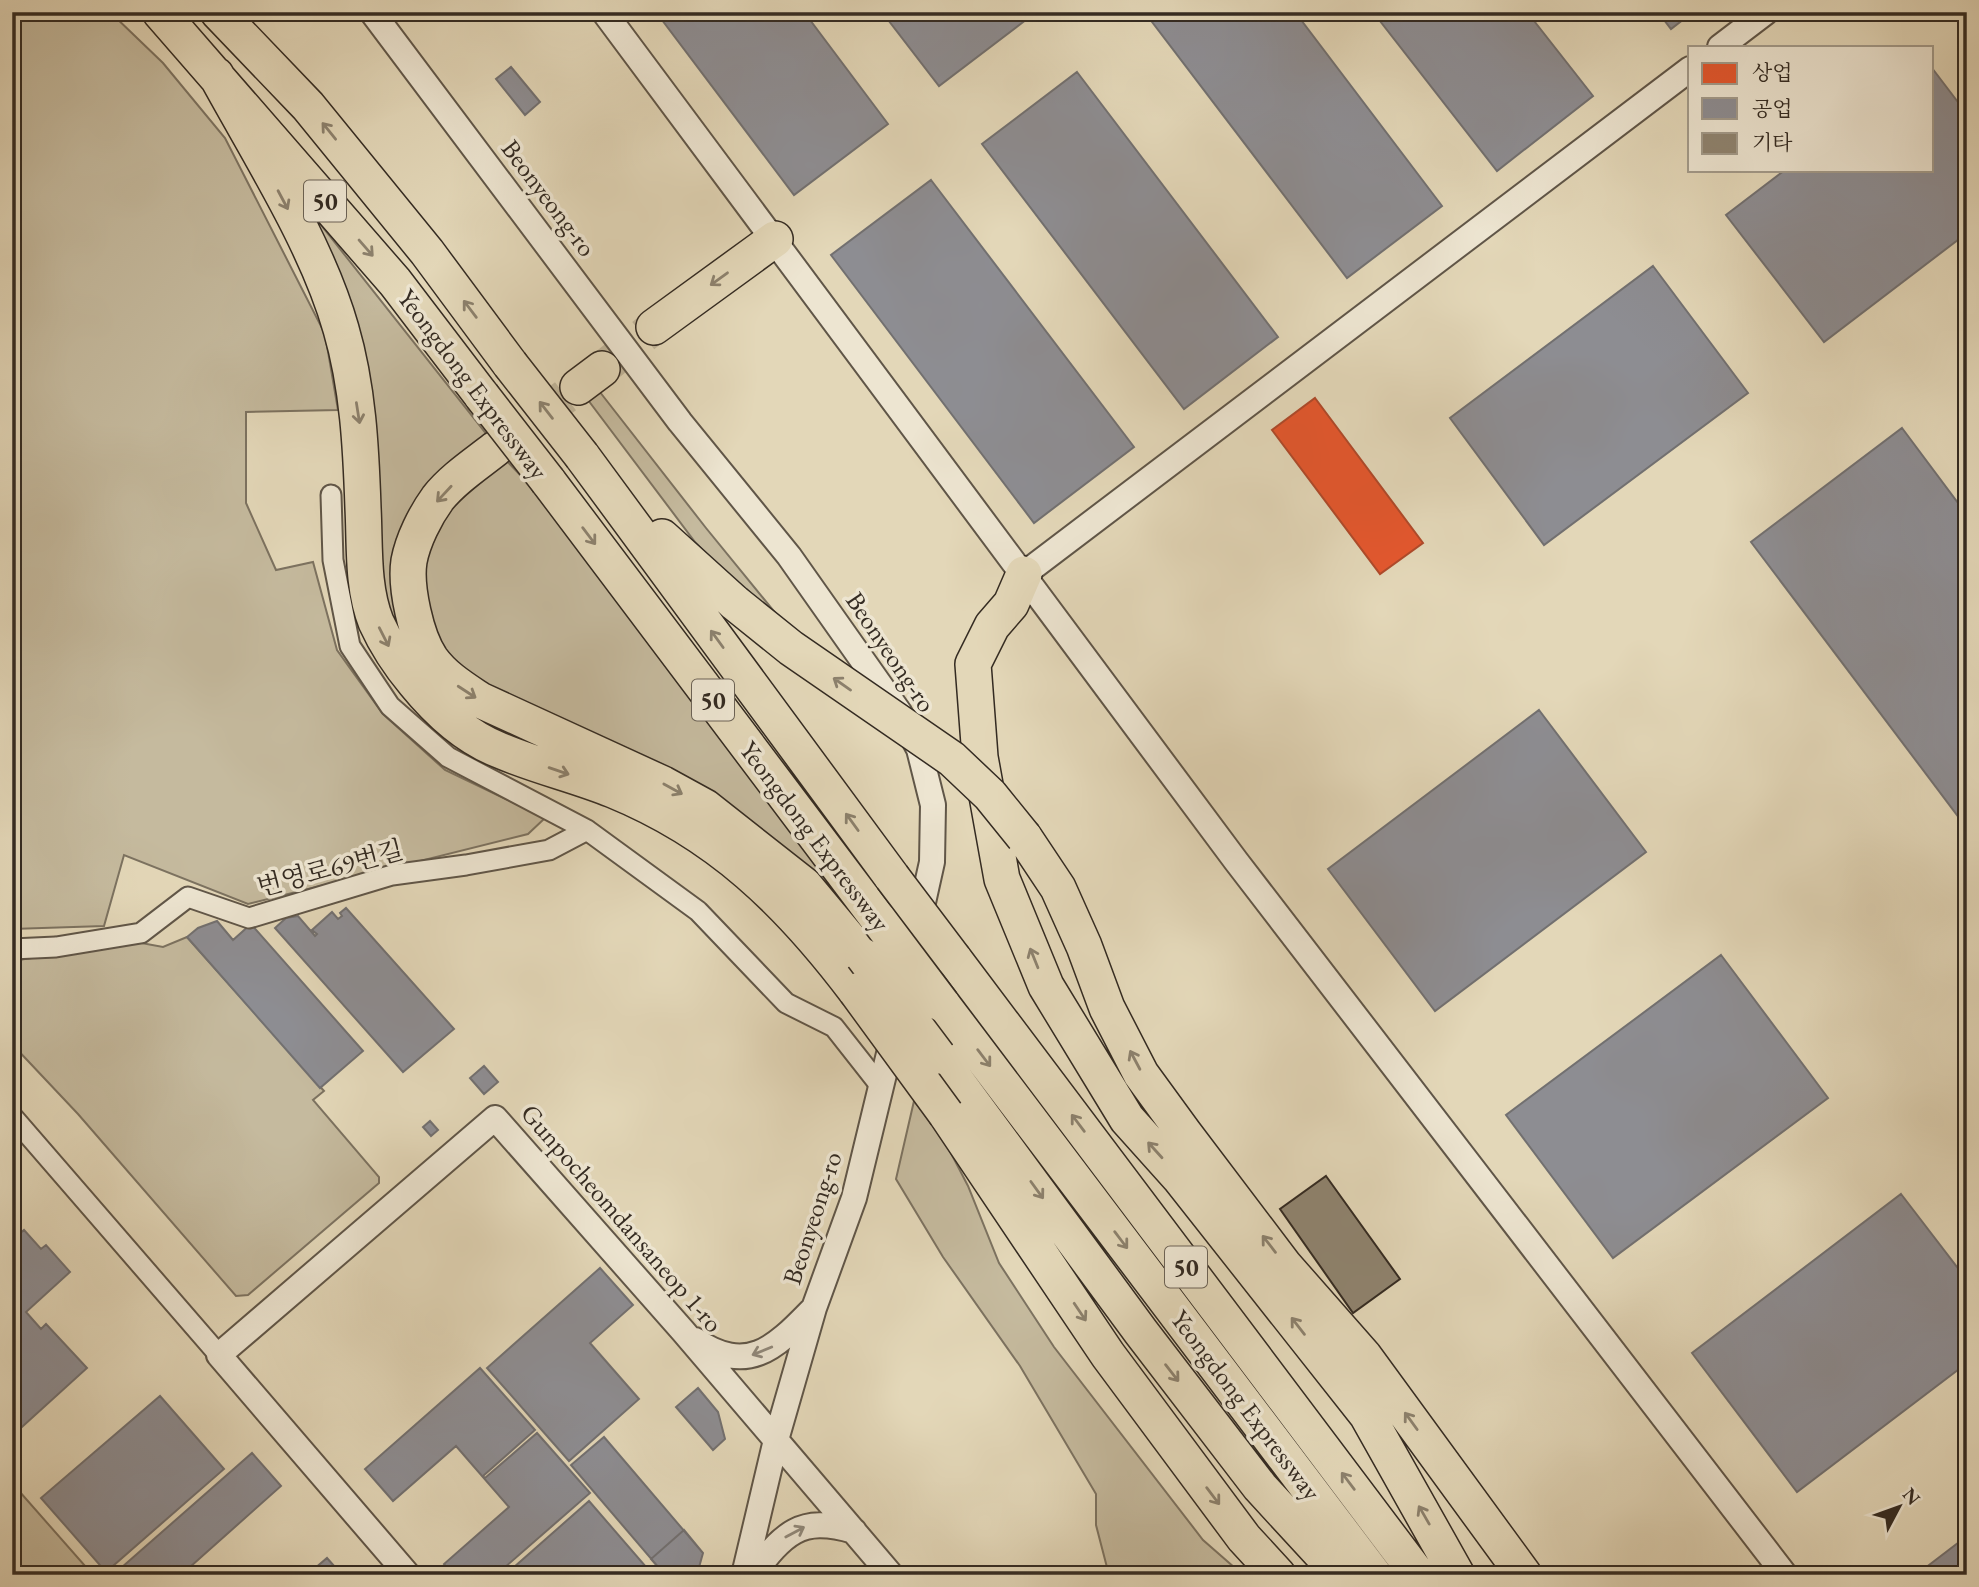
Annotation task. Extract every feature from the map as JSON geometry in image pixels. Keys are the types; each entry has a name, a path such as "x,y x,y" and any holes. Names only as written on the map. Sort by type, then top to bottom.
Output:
{"highway":[{"name":"Yeongdong Expressway","path":"160,12 395,282 1374,1575"},
{"name":"Yeongdong Expressway","path":"218,12 308,106 427,252 591,468 892,877 1418,1575"},
{"path":"216,75 317,263 341,329 359,418 366,573 375,620 394,656 416,685 463,729 497,750 612,790 660,813 743,866 789,909 824,948 946,1114 1108,1355 1244,1538 1278,1575"},
{"path":"654,327 775,239"},
{"path":"495,449 439,497 422,524 409,562 411,605 418,631 430,658 452,682 480,700 663,784 705,807 804,885 863,956 1140,1332 1217,1432 1260,1487 1341,1575"},
{"path":"591,468 735,603 791,648 952,759 990,795 1024,837 1058,888 1084,946 1107,1008 1142,1074 1284,1265 1364,1356 1524,1575"},
{"path":"1024,575 1011,604 992,626 972,664 980,757 1002,879 1046,986 1127,1119 1179,1177 1367,1415 1457,1575"}],"street":[{"name":"Beonyeong-ro","path":"372,12 680,422 789,556 899,712 919,749 933,805 932,862 882,1088 854,1198 814,1308 776,1440 744,1575"},
{"path":"604,12 1236,861 1785,1575"},
{"path":"1721,46 1766,12"},
{"path":"1024,575 1688,71"},
{"path":"331,495 334,560 350,646 390,706 448,757 587,830 698,912 786,1003 834,1027 882,1088"},
{"name":"번영로69번길","path":"12,949 56,947 141,933 188,897 249,918 392,875 549,850 587,830"},
{"path":"12,1116 408,1575"},
{"name":"Gunpocheomdansaneop 1-ro","path":"219,1355 495,1118 683,1331 891,1575"},
{"path":"683,1331 721,1353 751,1356 782,1341 814,1308"},
{"path":"752,1575 775,1545 797,1530 811,1525 835,1526 853,1531"}],"shaded area":[{"path":"12,12 110,12 163,63 225,138 325,334 338,410 246,412 246,503 276,570 313,562 337,650 383,714 445,770 545,818 528,834 248,904 124,855 104,926 12,929"},
{"path":"306,206 491,440 425,498 410,631 399,636 386,603"},
{"path":"596,387 799,642 754,602 695,542 585,396"},
{"path":"502,456 527,482 851,911 845,914 483,689 438,643 419,567 445,504"},
{"path":"187,937 324,1091 313,1100 379,1177 379,1183 248,1295 236,1296 78,1114 12,1044 12,961 136,942 163,947"},
{"path":"914,1101 939,1130 968,1186 999,1263 1054,1347 1203,1540 1243,1575 1109,1575 1096,1525 1096,1494 1020,1366 943,1257 896,1179"},
{"path":"12,1483 93,1575 12,1575"}],"building: 상업":[{"path":"1315,398 1423,543 1380,574 1272,430"}],"building: 공업":[{"path":"656,12 804,12 888,124 794,195"},
{"path":"882,12 1034,12 1035,13 939,86"},
{"path":"1295,12 1442,206 1347,278 1146,14"},
{"path":"1373,12 1527,12 1593,96 1497,171"},
{"path":"1658,12 1693,12 1671,29"},
{"path":"511,67 540,102 525,115 496,79"},
{"path":"1934,71 1967,114 1967,233 1824,342 1726,215 1782,172 1934,172"},
{"path":"1077,72 1278,337 1184,409 982,144"},
{"path":"931,180 1134,447 1034,523 831,255"},
{"path":"1653,266 1748,393 1544,545 1450,418"},
{"path":"1902,428 1967,515 1967,814 1960,819 1751,542"},
{"path":"1539,710 1646,852 1435,1011 1328,869"},
{"path":"346,908 454,1029 403,1072 275,928 286,918 298,916 315,936 317,934 312,930 332,912 338,919"},
{"path":"217,921 233,940 251,924 363,1051 320,1088 187,937 198,928"},
{"path":"1721,955 1828,1098 1613,1258 1506,1115"},
{"path":"484,1066 498,1082 484,1094 470,1078"},
{"path":"430,1121 438,1130 431,1136 423,1127"},
{"path":"1901,1194 1967,1280 1967,1363 1797,1492 1692,1353"},
{"path":"24,1230 41,1249 46,1245 70,1272 26,1312 41,1329 46,1324 87,1368 12,1436 12,1240"},
{"path":"600,1268 633,1305 590,1343 639,1399 569,1461 487,1368"},
{"path":"480,1368 535,1430 483,1476 485,1478 537,1433 590,1493 496,1575 453,1575 444,1564 509,1507 456,1446 393,1501 365,1469"},
{"path":"698,1388 718,1412 725,1439 713,1450 676,1407"},
{"path":"160,1396 224,1469 106,1572 41,1498"},
{"path":"604,1437 703,1553 698,1571 700,1575 665,1575 571,1465"},
{"path":"252,1453 281,1486 181,1575 113,1575"},
{"path":"589,1501 653,1575 505,1575"},
{"path":"684,1530 703,1553 698,1571 701,1574 665,1575 651,1559"},
{"path":"1967,1536 1967,1575 1916,1575"},
{"path":"327,1558 342,1575 307,1575"}],"building: 기타":[{"path":"1326,1176 1400,1279 1353,1313 1280,1209"},
{"path":"12,1505 20,1515 12,1522"}],"tunnel":[{"path":"602,369 654,327"},
{"path":"495,449 578,387"}]}
